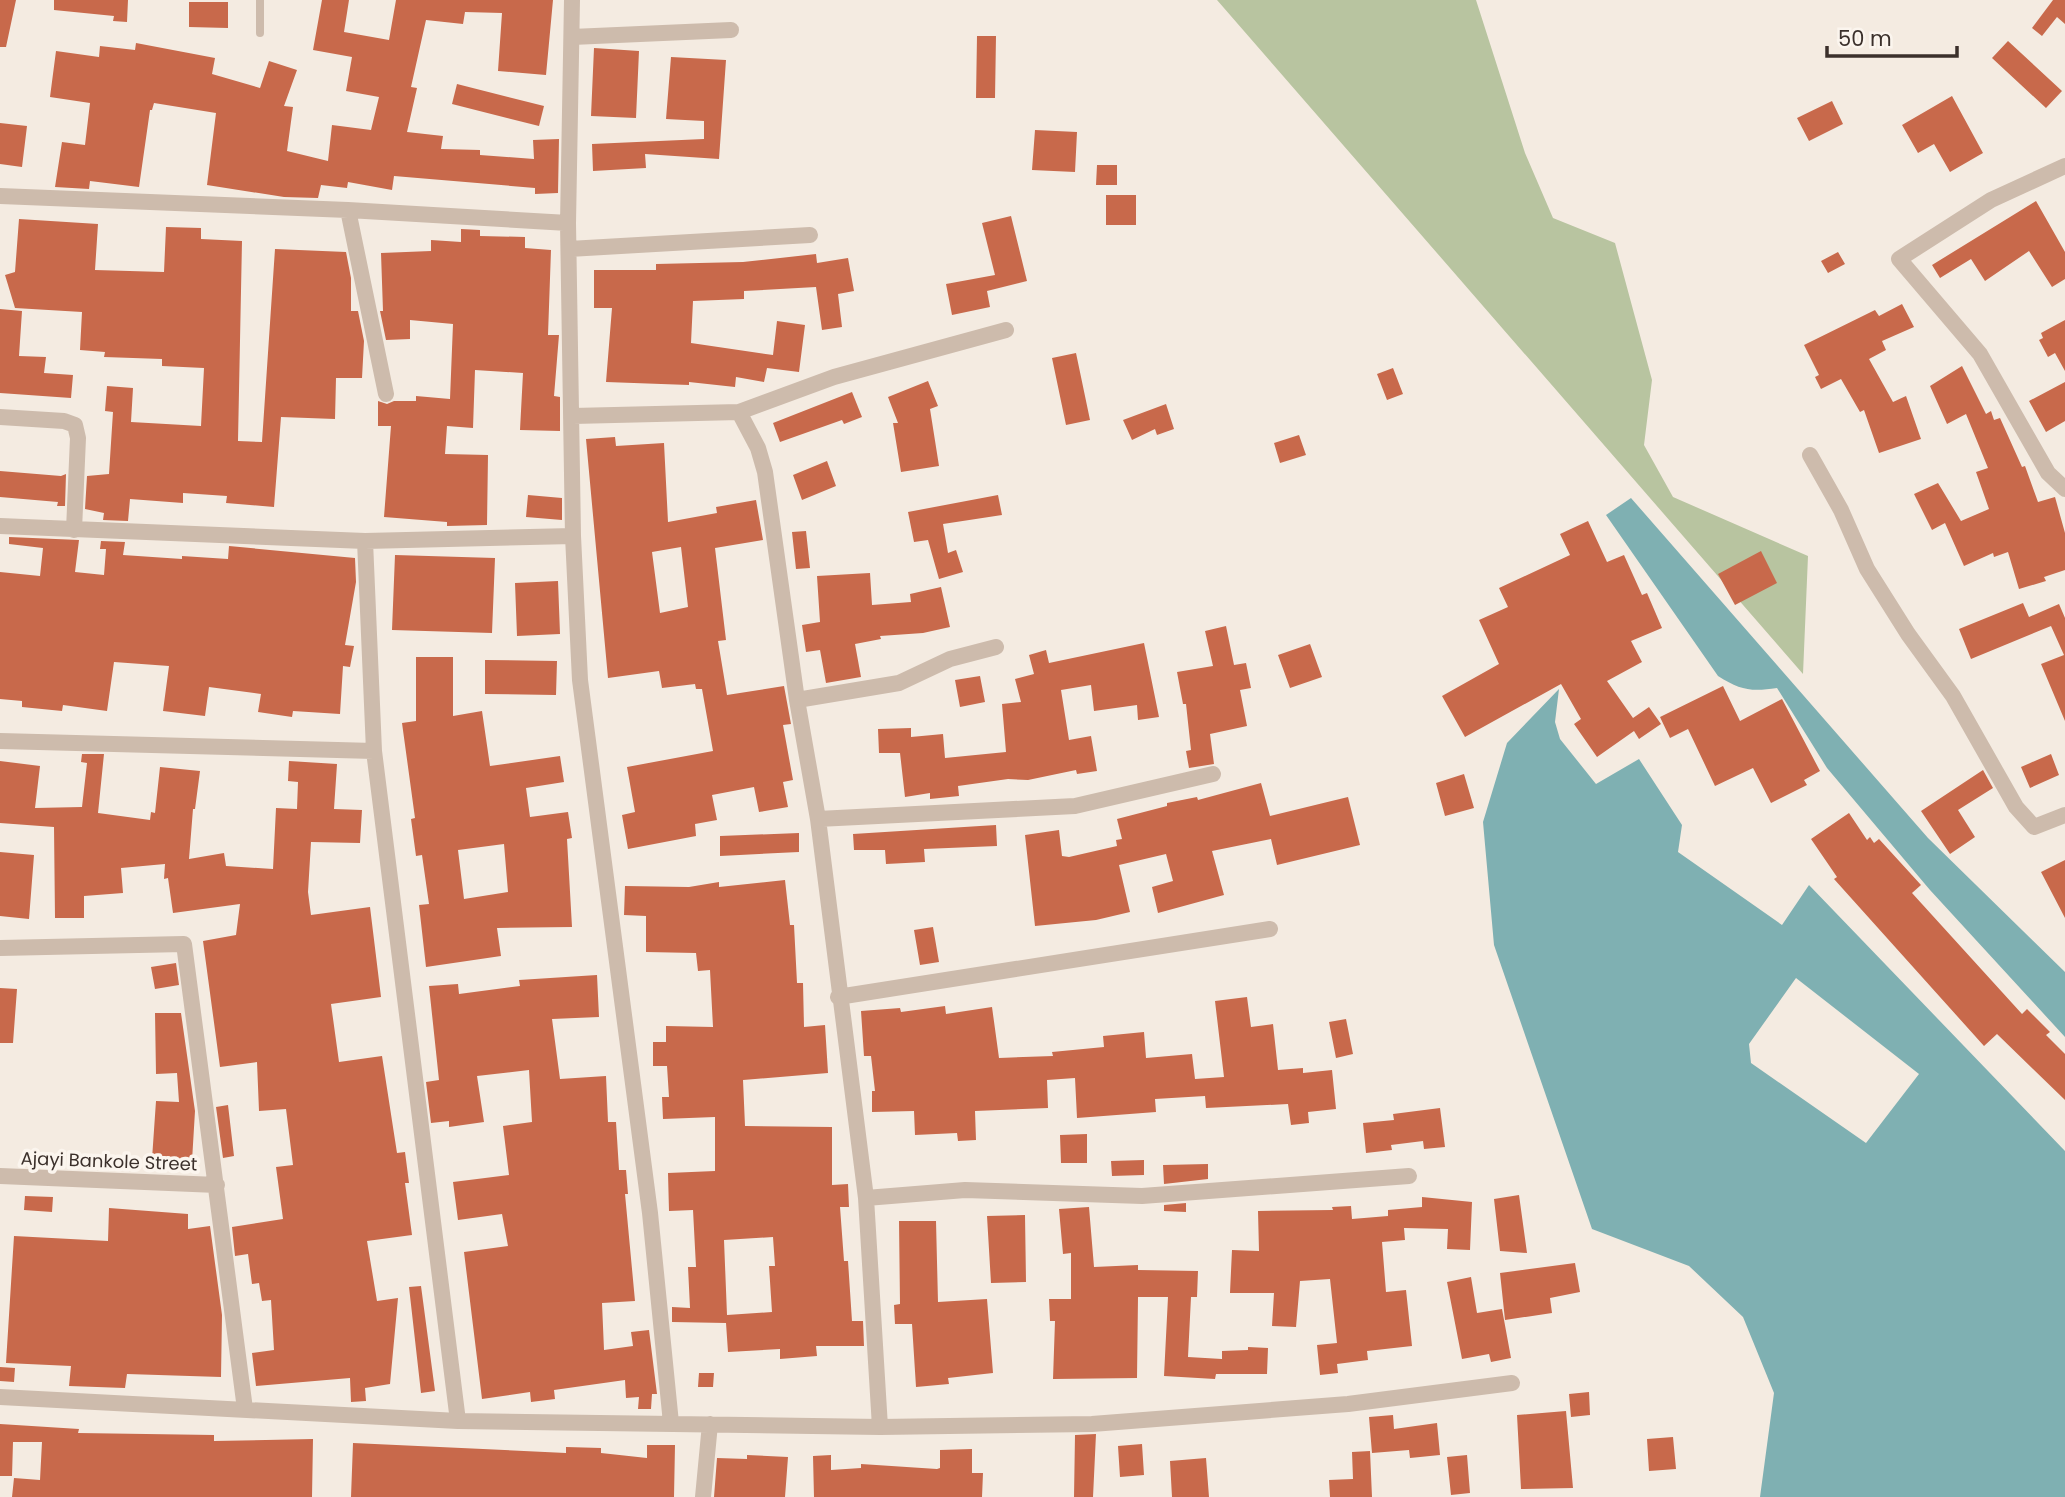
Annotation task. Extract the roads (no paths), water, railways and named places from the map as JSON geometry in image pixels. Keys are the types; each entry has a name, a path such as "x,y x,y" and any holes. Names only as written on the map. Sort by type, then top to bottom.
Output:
{"street":[{"path":"572,0 568,223 573,536 580,680 650,1213 671,1423"},
{"path":"572,37 731,30"},
{"path":"2065,166 1992,200 1899,259 1980,354 2048,473 2065,489"},
{"path":"0,196 348,210 568,223"},
{"path":"348,210 386,394"},
{"path":"569,249 810,235"},
{"path":"573,416 739,412 834,377 1006,330"},
{"path":"739,412 758,448 765,472 797,700 818,819 838,997 866,1198 880,1427"},
{"path":"0,417 64,421 75,425 78,439 74,530"},
{"path":"1810,455 1841,510 1867,569 1908,634 1953,696 2016,807 2034,827 2065,815"},
{"path":"0,526 365,541 573,536"},
{"path":"365,541 374,751 458,1421"},
{"path":"797,700 899,683 950,659 996,647"},
{"path":"0,741 374,751"},
{"path":"818,819 1075,806 1213,774"},
{"path":"838,997 1270,929"},
{"path":"0,948 184,944 245,1409"},
{"name":"Ajayi Bankole Street","path":"0,1176 217,1185"},
{"path":"866,1198 965,1190 1155,1196 1409,1176"},
{"path":"0,1397 458,1421 880,1427 1092,1424 1348,1404 1512,1383"},
{"path":"704,1497 710,1424"}],"lane":[{"path":"260,0 260,33"}],"water":[{"path":"1631,498 1928,838 2065,972 2065,1037 1930,890 1827,768 1777,688 1746,689 1718,676 1606,515"},
{"path":"1559,689 1555,722 1560,739 1596,784 1639,759 1682,825 1678,852 1782,925 1809,885 2065,1151 2065,1497 1760,1497 1774,1393 1743,1317 1689,1266 1592,1229 1494,945 1483,822 1507,743","holes":["1796,978 1919,1074 1866,1143 1751,1063 1749,1044"]}]}
